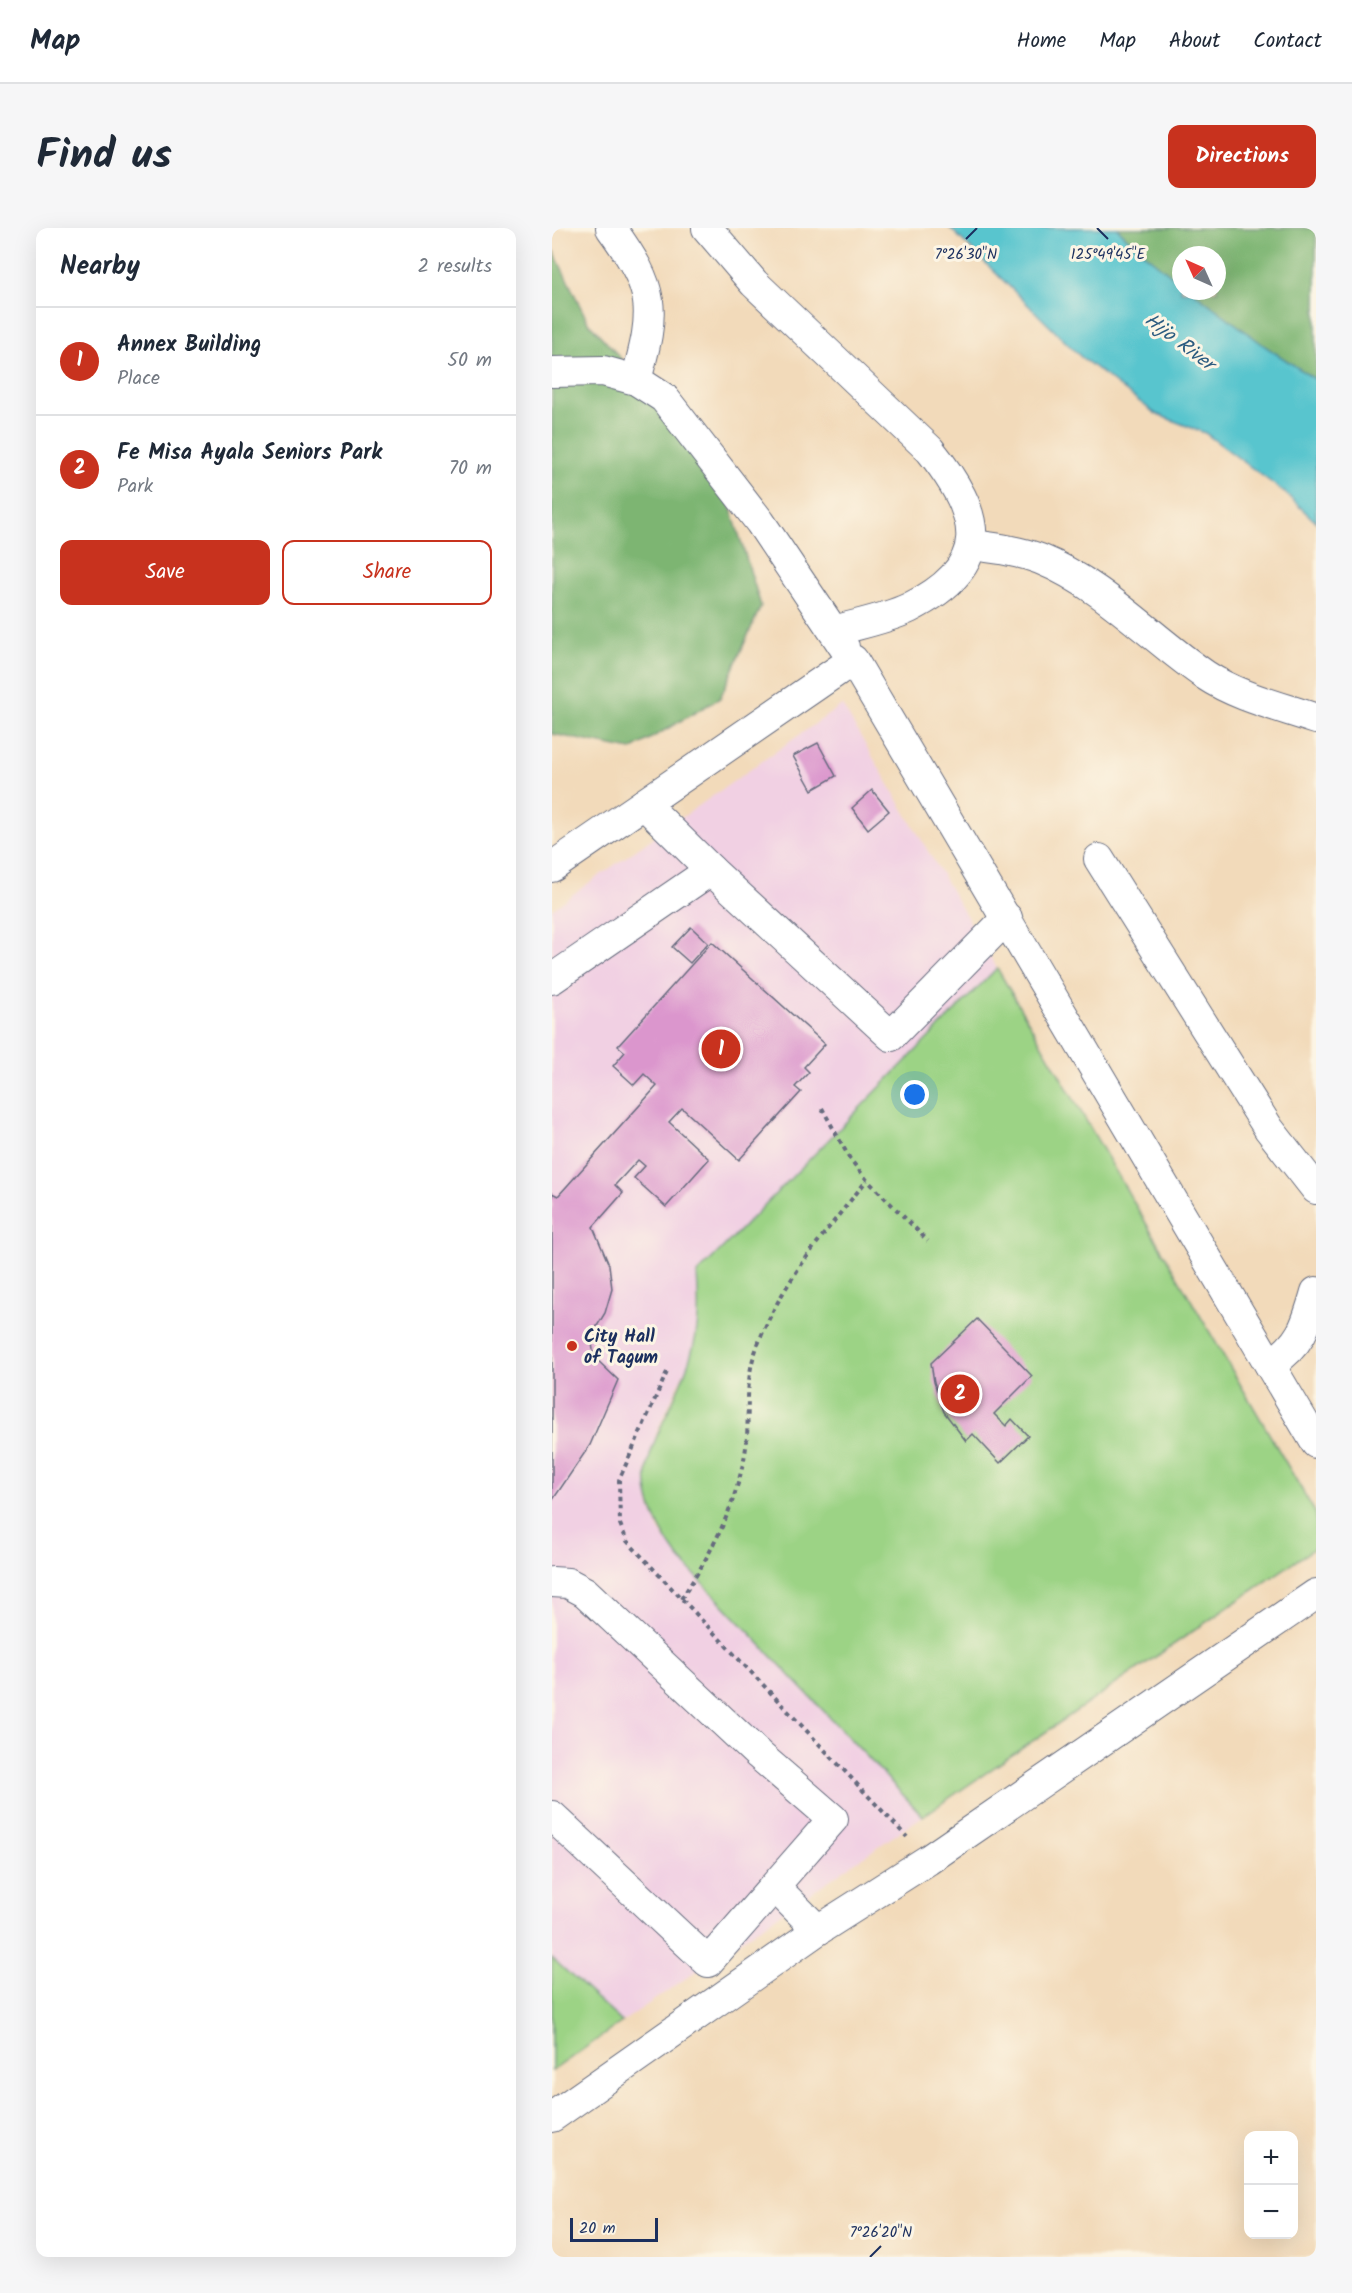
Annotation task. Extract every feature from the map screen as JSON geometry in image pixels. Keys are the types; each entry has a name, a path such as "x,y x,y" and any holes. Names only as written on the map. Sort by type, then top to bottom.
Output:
{"street":[{"path":"611,228 634,260 648,294 648,334 636,380"},
{"path":"707,228 754,283 878,404 930,450 954,480 970,515 973,545 958,571 908,609 834,631"},
{"path":"552,372 603,371 636,380 664,398 687,424 760,522 854,660 1316,1443"},
{"path":"973,545 1038,558 1061,569 1102,596 1207,676 1251,698 1316,719"},
{"path":"552,867 854,660"},
{"path":"644,804 711,870 891,1036 1007,918"},
{"path":"1099,859 1269,1130 1316,1189"},
{"path":"552,979 711,870"},
{"path":"1270,1365 1288,1353 1299,1340 1308,1322 1316,1292"},
{"path":"552,1582 568,1583 585,1592 759,1755 833,1819 708,1962 552,1816"},
{"path":"552,2117 818,1930 928,1860 1316,1594"},
{"path":"775,1887 818,1930"}],"path":[{"path":"822,1108 850,1159 867,1180 928,1242"},
{"path":"681,1599 713,1551 732,1501 745,1458 746,1410 752,1362 765,1328 795,1274 867,1180"},
{"path":"667,1372 619,1480 617,1503 620,1524 627,1540 928,1860"}],"shaded area":[{"path":"842,705 997,968 697,1274 698,1326 691,1357 657,1431 646,1470 649,1504 659,1530 679,1558 923,1816 622,2022 552,1958 552,909"}],"green space":[{"path":"1117,228 1311,228 1316,231 1316,380 1266,347 1204,300 1226,300 1226,246 1172,246 1172,276 1137,248"},
{"path":"552,248 588,322 663,405 728,499 761,606 720,698 631,750 552,734"},
{"path":"997,968 1316,1514 1316,1547 923,1816 679,1558 659,1527 649,1500 647,1477 650,1455 680,1385 694,1345 698,1315 697,1274"},
{"path":"552,1958 622,2022 552,2071"}],"water":[{"name":"Hijo River","path":"950,228 1117,228 1137,248 1172,276 1172,300 1204,300 1266,347 1316,380 1316,522 1284,492 1205,433 1156,414 1081,357"}],"building":[{"path":"818,743 836,776 812,790 793,756"},
{"path":"872,790 889,811 868,829 852,808"},
{"path":"691,927 708,943 690,963 672,947"},
{"path":"712,942 825,1044 804,1067 809,1072 795,1087 801,1092 739,1160 682,1108 669,1122 709,1159 666,1207 634,1178 645,1166 638,1160 615,1185 623,1193 593,1227 609,1265 612,1289 605,1313 591,1336 594,1357 618,1380 590,1445 552,1501 552,1193 558,1196 657,1086 644,1074 634,1085 613,1066 625,1052 618,1046"},
{"path":"977,1319 1032,1376 994,1414 1006,1426 1012,1419 1028,1436 1000,1463 973,1434 966,1441 944,1412 934,1382 931,1363"}],"place":[{"name":"Annex Building","path":"721,1049"},
{"name":"City Hall of Tagum","path":"572,1346"},
{"name":"Fe Misa Ayala Seniors Park","path":"960,1394"}]}
